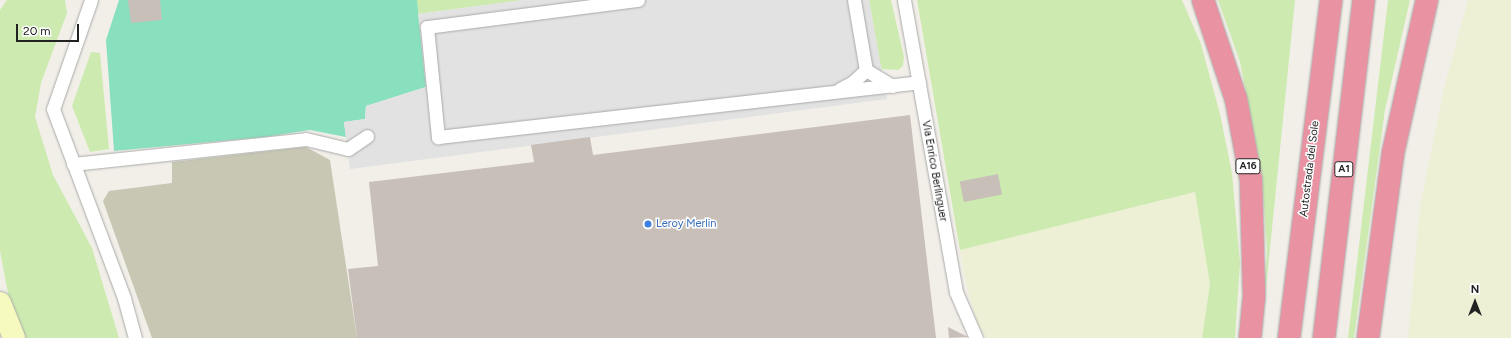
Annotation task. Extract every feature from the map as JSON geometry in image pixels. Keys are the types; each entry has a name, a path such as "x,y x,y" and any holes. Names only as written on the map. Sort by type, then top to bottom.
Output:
{"highway":[{"name":"A16","path":"1203,0 1236,98 1251,180 1254,297 1250,338"},
{"name":"Autostrada del Sole","path":"1289,338 1331,0"},
{"name":"A1","path":"1324,338 1364,0"},
{"path":"1368,338 1393,153 1427,0"}],"main road":[{"path":"0,303 14,338"}],"lane":[{"path":"91,0 53,109 124,298 135,338"},
{"path":"638,0 427,27 438,138 919,82"},
{"path":"854,0 866,70 893,86"},
{"name":"Via Enrico Berlinguer","path":"904,0 956,292 976,338"},
{"path":"833,92 853,82 866,70"},
{"path":"73,164 306,138 348,149 367,136"}],"shaded area":[{"path":"523,0 869,0 887,99 350,169 344,122 365,119 366,106 426,87 418,14"},
{"path":"1468,0 1511,0 1511,338 1408,338 1420,206 1444,88"},
{"path":"306,147 330,160 357,338 152,338 103,201 109,191 172,183 172,162"},
{"path":"1195,192 1210,284 1202,338 986,338 977,322 967,287 960,250"}],"green space":[{"path":"7,0 65,0 67,13 41,83 35,117 53,175 92,248 119,338 23,338 10,304 0,251 0,10"},
{"path":"119,0 417,0 426,87 366,106 365,119 344,122 346,137 310,130 265,137 114,151 106,40"},
{"path":"417,0 523,0 418,14"},
{"path":"869,0 891,0 904,57 903,66 898,70 881,69"},
{"path":"917,0 1182,0 1201,44 1220,114 1232,173 1240,263 1235,338 1202,338 1210,284 1195,192 960,250"},
{"path":"1218,0 1295,0 1261,338 1267,252 1262,174 1240,62"},
{"path":"1388,0 1410,0 1385,110 1354,338 1348,338"},
{"path":"91,52 100,53 109,149 90,152 72,106"}],"building":[{"path":"128,0 160,0 162,20 131,23"},
{"name":"Leroy Merlin","path":"910,115 936,338 357,338 348,269 378,266 369,182 534,162 531,145 590,137 593,155"},
{"path":"998,174 1002,195 964,202 960,181"},
{"path":"948,327 968,337 949,338"}],"place":[{"name":"Leroy Merlin","path":"648,224"}]}
